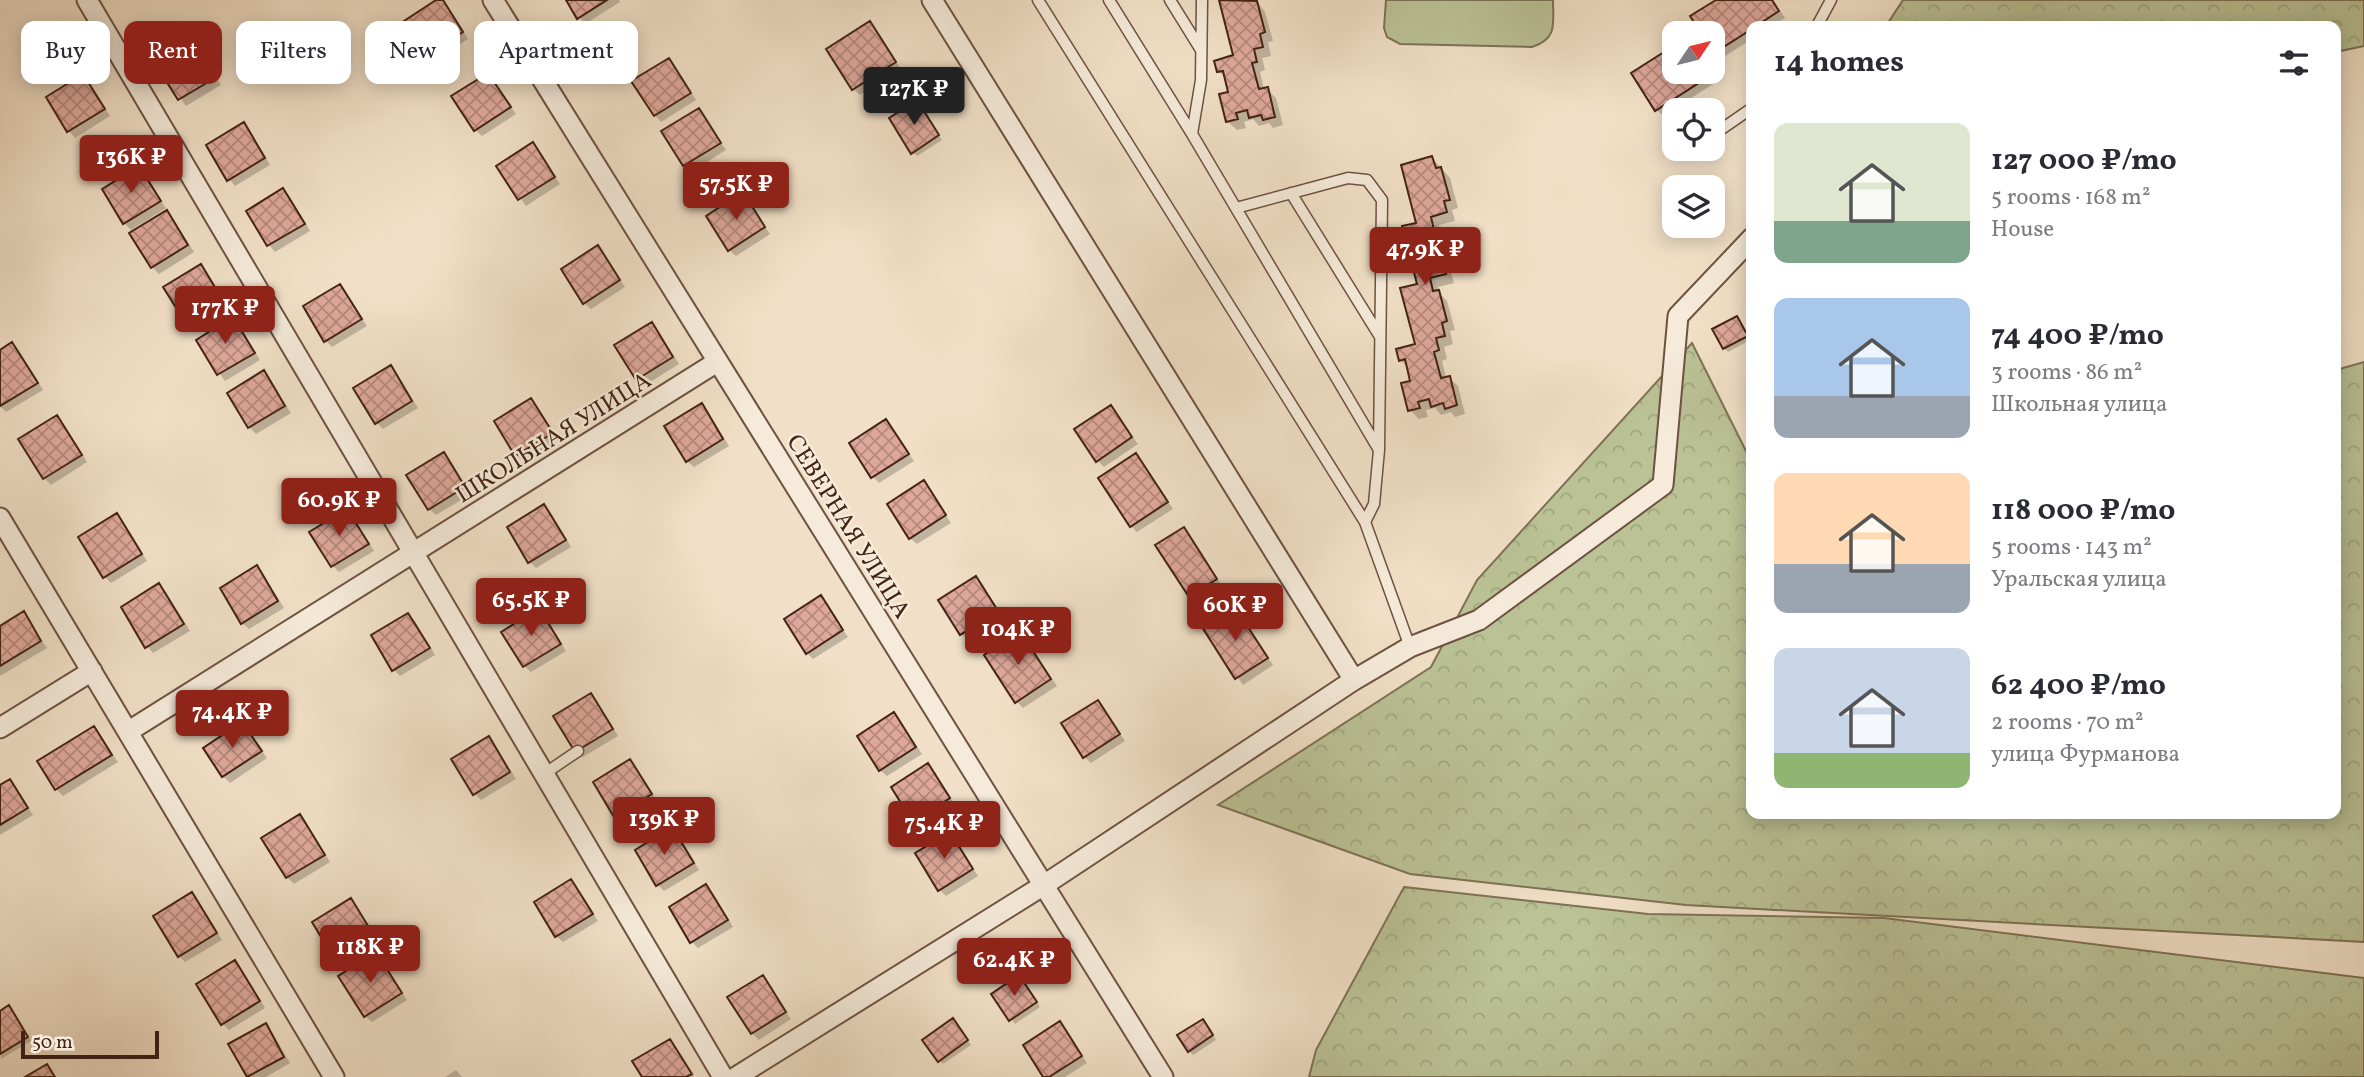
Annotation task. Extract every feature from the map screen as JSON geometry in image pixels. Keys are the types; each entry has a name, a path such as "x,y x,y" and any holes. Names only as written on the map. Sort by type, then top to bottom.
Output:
{"street":[{"path":"87,0 723,1077"},
{"name":"СЕВЕРНАЯ УЛИЦА","path":"493,0 1163,1077"},
{"path":"932,0 1354,680"},
{"path":"736,1077 1044,884 1354,680 1410,647 1479,620 1663,485 1678,316 1746,244"},
{"name":"ШКОЛЬНАЯ УЛИЦА","path":"129,731 718,362"},
{"path":"0,518 334,1077"},
{"path":"0,728 92,671"}],"lane":[{"path":"1038,0 1365,522 1410,647"},
{"path":"1109,0 1192,134 1378,450"},
{"path":"1170,0 1202,51"},
{"path":"1192,134 1201,80 1202,0"},
{"path":"1820,21 1831,0"},
{"path":"1725,127 1746,112"},
{"path":"1236,208 1348,178 1367,180 1382,200 1378,450 1374,504 1365,522"},
{"path":"1291,193 1380,336"},
{"path":"544,774 578,751"}],"green space":[{"path":"1386,0 1553,0 1553,23 1546,40 1532,47 1400,44 1387,37 1384,28"},
{"path":"1903,0 2364,0 2364,46 2341,51 2341,21 1889,21"},
{"path":"1692,343 1746,451 1746,819 2341,819 2341,369 2364,362 2364,942 1686,905 1410,874 1218,805 1431,667 1477,580"},
{"path":"1404,887 1648,914 1884,918 2364,978 2364,1077 1309,1077 1316,1050"}],"building":[{"path":"436,0 443,0 456,21 404,21"},
{"path":"566,0 607,0 577,19"},
{"path":"1219,0 1257,1 1265,32 1260,34 1263,47 1254,49 1257,62 1252,63 1259,89 1268,87 1275,117 1263,120 1261,115 1249,118 1247,110 1236,113 1238,119 1226,122 1219,94 1228,92 1223,71 1217,72 1214,61 1233,55"},
{"path":"1716,0 1772,0 1779,11 1764,21 1746,21 1746,33 1726,45 1726,21 1693,21 1690,16"},
{"path":"870,21 896,62 852,90 826,49"},
{"path":"1662,53 1662,84 1697,84 1675,98 1662,98 1662,107 1655,111 1631,73"},
{"path":"669,58 691,93 654,116 633,84 638,84 638,77"},
{"path":"474,82 474,84 495,84 511,107 474,131 451,96"},
{"path":"67,84 89,84 105,109 67,132 46,97"},
{"path":"168,84 205,84 178,100"},
{"path":"917,100 939,135 911,154 889,118"},
{"path":"699,108 721,143 683,166 661,131"},
{"path":"244,122 265,158 227,181 206,145"},
{"path":"533,142 555,177 518,200 496,166"},
{"path":"1432,156 1436,168 1441,167 1450,200 1444,201 1447,212 1431,217 1434,230 1440,228 1448,259 1442,261 1446,274 1430,278 1433,291 1439,290 1447,321 1442,323 1445,336 1436,338 1439,350 1434,352 1441,378 1450,376 1457,405 1445,409 1443,403 1431,407 1429,399 1418,402 1420,408 1408,411 1401,383 1410,381 1405,359 1399,361 1396,349 1415,344 1400,288 1417,284 1402,226 1416,223 1401,165"},
{"path":"139,166 161,201 123,224 102,189"},
{"path":"283,188 305,224 267,246 246,211"},
{"path":"743,192 765,227 728,251 706,216"},
{"path":"167,210 188,245 151,268 129,233"},
{"path":"598,245 620,280 583,304 561,269"},
{"path":"201,264 222,299 185,322 163,287"},
{"path":"340,284 362,319 324,342 303,306"},
{"path":"1737,316 1746,337 1723,349 1712,329"},
{"path":"233,317 255,353 217,375 196,340"},
{"path":"652,322 673,357 636,380 614,345"},
{"path":"12,342 38,383 0,406 0,350"},
{"path":"391,365 412,401 375,424 353,388"},
{"path":"264,370 285,406 248,428 227,393"},
{"path":"531,398 553,433 515,456 494,421"},
{"path":"702,403 723,439 686,462 664,426"},
{"path":"1111,405 1132,437 1096,462 1074,429"},
{"path":"57,415 82,455 43,479 18,439"},
{"path":"886,419 909,454 871,478 849,443"},
{"path":"444,452 465,487 428,510 406,475"},
{"path":"1136,453 1168,502 1130,527 1098,478"},
{"path":"924,480 946,515 909,539 887,504"},
{"path":"544,504 566,540 528,563 507,527"},
{"path":"347,509 369,544 331,567 309,532"},
{"path":"117,513 142,554 103,578 78,537"},
{"path":"1184,527 1217,579 1189,597 1155,545"},
{"path":"257,565 278,601 241,624 220,588"},
{"path":"976,576 998,611 960,635 938,600"},
{"path":"159,583 184,624 145,648 121,607"},
{"path":"821,595 843,630 806,654 784,619"},
{"path":"1235,607 1268,658 1235,679 1202,627"},
{"path":"539,608 561,644 523,667 501,632"},
{"path":"24,611 41,641 0,666 0,626"},
{"path":"408,613 430,648 392,671 371,635"},
{"path":"1020,631 1051,679 1015,703 984,655"},
{"path":"591,693 613,729 575,752 553,716"},
{"path":"1098,700 1120,734 1083,758 1061,723"},
{"path":"894,712 916,747 879,771 857,736"},
{"path":"242,722 262,751 222,777 203,748"},
{"path":"94,726 112,755 55,790 37,761"},
{"path":"489,736 510,772 473,795 451,759"},
{"path":"630,759 652,794 614,817 593,782"},
{"path":"928,763 950,798 913,822 891,787"},
{"path":"10,779 28,808 0,825 0,785"},
{"path":"300,814 325,855 286,878 261,838"},
{"path":"672,827 694,863 656,886 635,850"},
{"path":"950,832 973,869 938,891 915,853"},
{"path":"571,879 593,914 555,937 534,902"},
{"path":"706,884 728,920 690,943 669,907"},
{"path":"192,892 217,933 178,957 153,916"},
{"path":"351,898 376,939 337,963 312,922"},
{"path":"376,952 402,993 364,1017 338,976"},
{"path":"235,960 260,1001 221,1025 196,984"},
{"path":"763,975 786,1012 751,1034 727,997"},
{"path":"1019,975 1037,1002 1009,1021 991,994"},
{"path":"9,1005 28,1037 0,1054 0,1011"},
{"path":"953,1018 968,1040 938,1062 922,1040"},
{"path":"1203,1019 1213,1035 1188,1052 1177,1035"},
{"path":"1060,1021 1082,1056 1049,1077 1043,1077 1023,1045"},
{"path":"266,1023 284,1057 247,1077 228,1044"},
{"path":"670,1039 692,1074 686,1077 642,1077 632,1061"},
{"path":"47,1064 55,1077 25,1077"}]}
